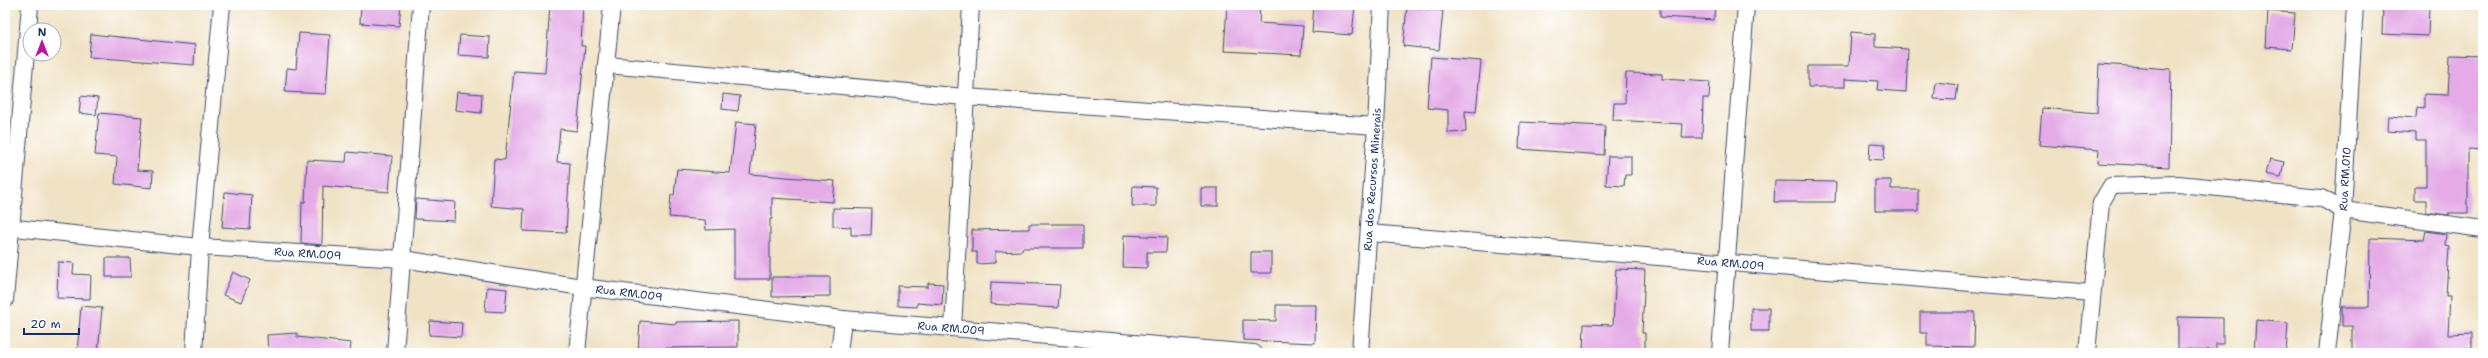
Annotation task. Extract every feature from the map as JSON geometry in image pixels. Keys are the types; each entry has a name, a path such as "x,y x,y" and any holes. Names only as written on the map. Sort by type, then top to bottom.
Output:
{"street":[{"path":"5,300 8,227 30,5"},
{"path":"194,353 200,247 222,5"},
{"path":"395,353 421,5"},
{"path":"577,353 582,288 607,65 612,5"},
{"path":"953,328 971,5"},
{"name":"Rua dos Recursos Minerais","path":"1360,353 1376,126 1382,5"},
{"path":"1720,353 1729,262 1746,5"},
{"name":"Rua RM.010","path":"2327,353 2343,210 2355,5"},
{"path":"607,65 965,97 1376,126"},
{"path":"2088,353 2101,203 2111,186 2178,184 2321,198 2343,210 2483,229"},
{"name":"Rua RM.009","path":"8,227 200,247 403,258 582,288 843,319 953,328 1128,348 1254,353"},
{"name":"Rua RM.009","path":"1369,233 2092,293"},
{"path":"839,353 843,319"}],"building":[{"path":"361,5 401,5 399,26 360,23"},
{"path":"550,5 583,5 581,46 585,46 577,131 560,129 557,162 570,163 566,233 523,231 524,209 491,206 494,159 505,160 514,71 545,73"},
{"path":"1227,5 1260,5 1259,23 1303,26 1301,55 1224,51"},
{"path":"1314,5 1355,5 1352,35 1312,32"},
{"path":"1660,5 1715,5 1714,20 1660,17"},
{"path":"2383,5 2429,5 2428,36 2382,34"},
{"path":"1407,7 1443,11 1439,50 1403,46"},
{"path":"2268,11 2295,13 2292,49 2266,47"},
{"path":"1851,32 1875,34 1875,47 1908,49 1906,92 1877,90 1878,81 1845,79 1845,87 1808,87 1808,66 1849,66"},
{"path":"299,33 330,35 326,94 285,92 287,68 296,69"},
{"path":"91,34 195,45 194,65 89,57"},
{"path":"460,35 490,37 489,57 458,55"},
{"path":"2450,55 2483,56 2483,150 2468,149 2468,213 2448,213 2448,215 2426,212 2426,200 2415,200 2415,186 2426,186 2426,140 2415,140 2415,133 2387,131 2388,116 2416,118 2417,107 2424,108 2424,94 2448,95"},
{"path":"1431,57 1481,61 1476,112 1465,111 1466,132 1448,133 1448,110 1427,108"},
{"path":"2099,64 2171,69 2169,167 2098,163 2099,150 2039,145 2042,108 2097,113"},
{"path":"1626,73 1662,74 1662,79 1710,82 1709,98 1703,98 1702,138 1682,138 1683,124 1613,120 1614,103 1625,103"},
{"path":"1936,82 1958,85 1956,100 1934,99"},
{"path":"457,92 482,94 481,113 455,110"},
{"path":"723,94 740,96 738,111 722,109"},
{"path":"81,96 98,98 96,115 79,113"},
{"path":"99,113 142,117 137,170 153,171 152,188 115,184 117,157 95,155"},
{"path":"736,122 756,124 750,174 835,181 833,202 772,198 772,219 770,219 770,279 734,279 734,229 706,230 705,220 669,217 671,195 674,195 677,169 730,173"},
{"path":"1520,122 1605,126 1604,155 1519,149"},
{"path":"1870,143 1885,144 1884,160 1869,159"},
{"path":"347,152 392,156 389,192 323,186 322,245 301,243 302,202 305,202 307,160 346,162"},
{"path":"1608,156 1631,156 1631,175 1625,175 1624,186 1606,185"},
{"path":"2270,159 2284,162 2281,177 2266,174"},
{"path":"1875,180 1891,180 1891,189 1918,189 1918,211 1875,211"},
{"path":"1775,181 1836,182 1835,202 1774,202"},
{"path":"1133,186 1156,187 1156,206 1132,206"},
{"path":"1201,188 1218,188 1218,206 1201,206"},
{"path":"225,192 252,195 250,229 222,227"},
{"path":"416,199 455,202 454,221 415,219"},
{"path":"833,208 872,209 871,235 851,235 851,227 833,226"},
{"path":"1029,224 1083,224 1083,248 1022,248 1022,251 995,252 995,263 977,264 977,252 972,252 972,230 1029,229"},
{"path":"2426,231 2446,234 2445,246 2449,247 2446,296 2450,296 2448,334 2472,333 2472,348 2466,348 2466,353 2352,353 2352,326 2342,326 2342,307 2369,307 2370,238 2424,240"},
{"path":"1124,235 1167,237 1166,252 1147,252 1147,268 1123,267"},
{"path":"1251,252 1271,252 1271,273 1251,273"},
{"path":"106,258 130,258 131,277 106,277"},
{"path":"58,262 74,263 73,274 91,275 90,299 57,298"},
{"path":"1616,269 1645,270 1642,333 1645,333 1645,351 1583,353 1584,324 1613,325"},
{"path":"233,272 250,280 241,302 223,295"},
{"path":"772,277 830,277 830,296 772,297"},
{"path":"991,282 1060,285 1058,308 990,304"},
{"path":"928,283 943,284 942,305 917,303 917,307 898,306 898,286 928,287"},
{"path":"487,287 507,289 505,312 485,311"},
{"path":"1276,305 1316,305 1315,343 1243,340 1243,320 1276,321"},
{"path":"81,306 102,308 98,353 77,353"},
{"path":"1751,308 1769,308 1769,331 1751,331"},
{"path":"1920,312 1975,312 1974,347 1927,346 1927,333 1920,333"},
{"path":"2178,317 2223,318 2223,344 2216,344 2216,350 2178,349"},
{"path":"2256,320 2288,323 2286,353 2254,353"},
{"path":"430,321 462,323 461,337 429,335"},
{"path":"640,321 676,324 676,322 738,321 738,347 665,348 665,353 638,353"},
{"path":"297,333 297,337 351,343 350,353 268,353 267,335"}]}
